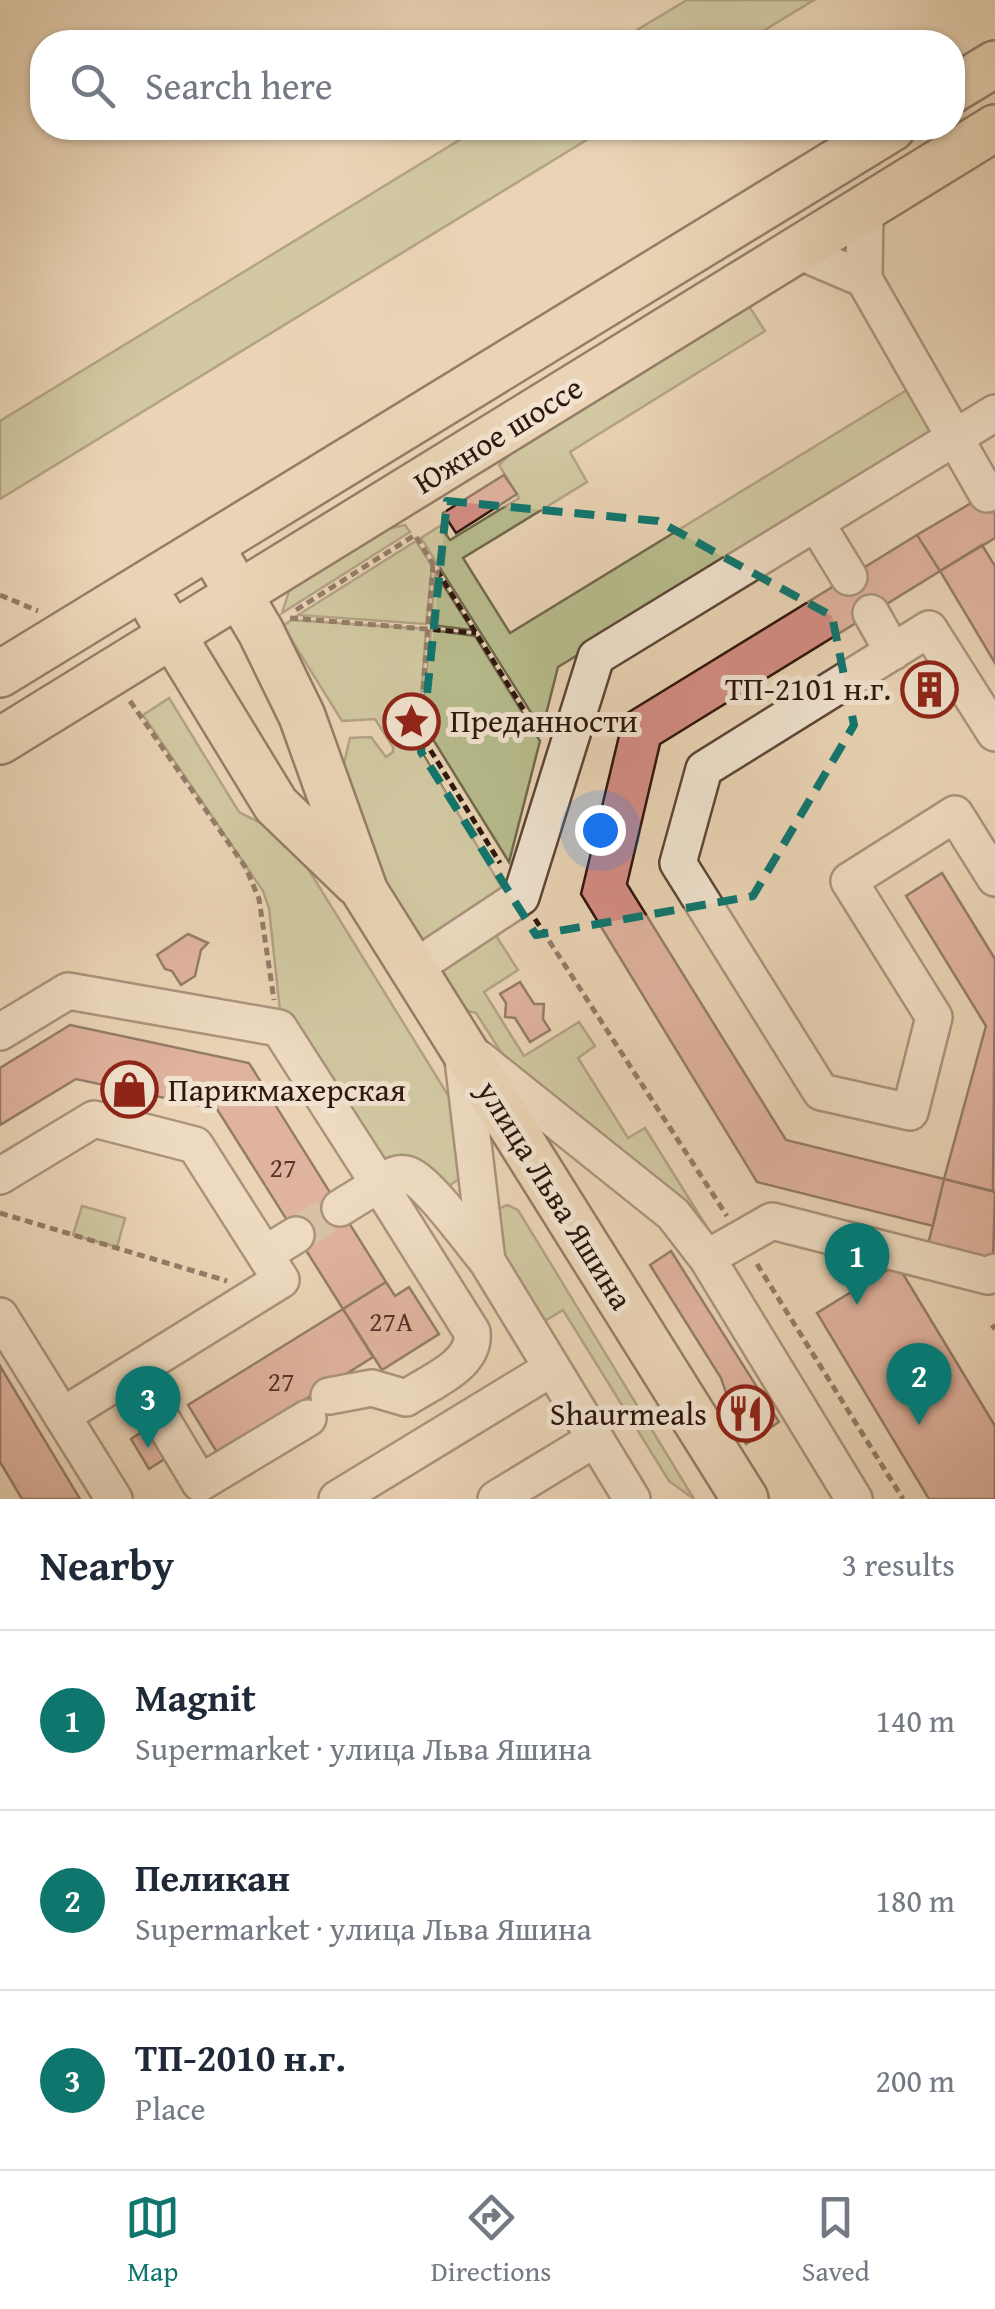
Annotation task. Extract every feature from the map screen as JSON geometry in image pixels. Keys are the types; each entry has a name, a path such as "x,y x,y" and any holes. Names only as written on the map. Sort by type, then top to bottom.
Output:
{"main road":[{"path":"965,82 995,64"},
{"name":"Южное шоссе","path":"0,741 995,128"},
{"name":"Южное шоссе","path":"0,674 872,140"},
{"name":"улица Льва Яшина","path":"210,546 278,663 302,716 366,892 745,1499"},
{"name":"улица Льва Яшина","path":"143,587 276,804 366,892"},
{"path":"212,702 239,711 258,709 272,694 278,663"}],"street":[{"path":"865,207 864,279 987,494"},
{"path":"796,250 864,279"},
{"path":"414,968 521,898 596,657 995,413"},
{"path":"816,523 849,577"},
{"path":"871,614 893,652"},
{"path":"992,867 955,814 850,880 934,1017 910,1112 821,1092 678,864 704,769 929,629 995,733"},
{"path":"0,1032 68,991 279,1028 472,1332 474,1345 467,1358 406,1398 372,1388 318,1407 200,1483 134,1372"},
{"path":"462,1045 674,1214 707,1258 854,1499"},
{"path":"462,1045 486,1261"},
{"path":"0,1176 94,1119 195,1145 280,1280 62,1416"},
{"path":"340,1208 396,1174 407,1174 421,1183 486,1261 595,1439 625,1497"},
{"path":"707,1258 772,1220 988,1276 995,1272"},
{"path":"265,1254 296,1235"},
{"path":"0,1316 114,1499"},
{"path":"337,1499 552,1368"},
{"path":"496,1499 595,1439"}],"path":[{"path":"296,610 415,535 562,772"},
{"path":"421,715 433,564"},
{"path":"0,595 44,614"},
{"path":"284,617 476,633"},
{"path":"112,672 246,868 259,899 279,1028"},
{"path":"410,717 903,1499"},
{"path":"0,1213 261,1292"}],"highlighted area":[{"path":"447,501 658,521 832,616 854,725 753,896 536,935 421,752"}],"green space":[{"path":"687,0 814,0 765,30 637,30"},
{"path":"459,140 586,140 0,499 0,421"},
{"path":"747,303 765,331 570,452 587,482 463,558 510,633 907,390 936,437 558,667 542,730 421,538 440,526 450,540 519,498 499,465 523,441"},
{"path":"405,525 410,532 282,613 291,585 369,533"},
{"path":"416,541 432,566 426,624 298,615"},
{"path":"435,572 472,630 431,625"},
{"path":"292,620 426,629 420,712 423,717 431,630 475,636 540,741 509,862 421,720 407,727 505,893 427,940 420,940 335,802 350,738 371,737 386,757 393,747 375,719 342,721 286,631 284,625"},
{"path":"169,698 239,812 276,831 294,846 451,1100 461,1177 440,1193 382,1171 281,1020 269,908 263,891 143,715"},
{"path":"491,928 518,970 484,992 524,1056 579,1022 595,1046 578,1058 628,1138 645,1128 710,1232 708,1235 506,1060 476,1013 461,1009 440,976 442,964"},
{"path":"507,1205 518,1210 694,1499 669,1481 563,1310 545,1321 552,1333 543,1339 519,1311 495,1218 498,1209"},
{"path":"82,1206 125,1218 117,1247 73,1235"}],"building":[{"path":"504,475 517,494 456,533 443,513"},
{"path":"995,489 995,538 940,571 917,535"},
{"path":"917,535 940,571 660,744 627,884 786,1140 944,1179 933,1226 757,1182 581,894 624,715"},
{"path":"982,545 995,566 995,663 940,571"},
{"name":"ТП-2101 н.г.","path":"930,667 949,698 930,710 910,679"},
{"path":"942,873 995,959 993,1191 944,1179 986,1026 906,896"},
{"path":"188,934 208,943 201,950 195,976 181,985 157,955"},
{"path":"520,982 534,1004 544,1004 543,1019 550,1030 530,1042 515,1018 505,1017 506,1003 500,994"},
{"path":"70,1025 249,1063 386,1282 343,1309 217,1109 76,1079 0,1125 0,1068"},
{"path":"944,1179 995,1192 993,1259 928,1245"},
{"path":"671,1251 779,1422 746,1444 721,1378 650,1265"},
{"path":"897,1264 995,1426 995,1499 929,1499 817,1313"},
{"path":"386,1282 395,1296 409,1287 439,1334 382,1370 343,1309"},
{"path":"343,1309 373,1357 218,1454 188,1405"},
{"path":"0,1366 80,1499 22,1499 0,1462"},
{"path":"148,1428 166,1458 149,1469 131,1439"}],"tunnel":[{"path":"296,1235 340,1208"}],"place":[{"name":"ТП-2101 н.г.","path":"930,689"},
{"name":"Преданности","path":"411,721"},
{"name":"Парикмахерская","path":"129,1090"},
{"name":"Magnit","path":"857,1305"},
{"name":"Shaurmeals","path":"746,1414"},
{"name":"Пеликан","path":"919,1425"},
{"name":"ТП-2010 н.г.","path":"148,1448"}]}
